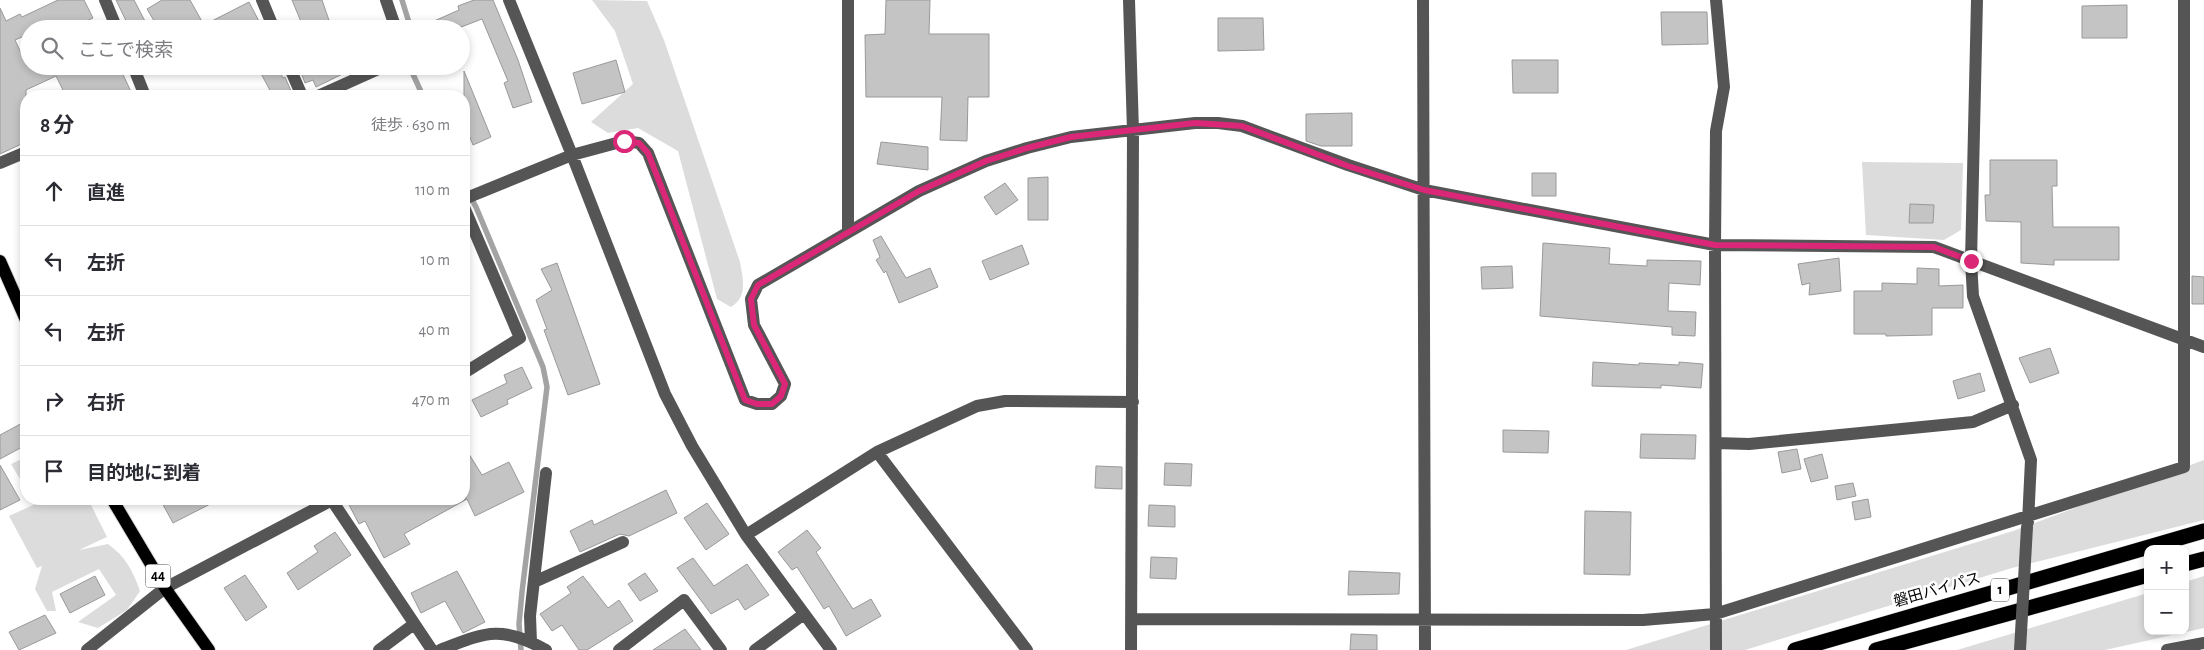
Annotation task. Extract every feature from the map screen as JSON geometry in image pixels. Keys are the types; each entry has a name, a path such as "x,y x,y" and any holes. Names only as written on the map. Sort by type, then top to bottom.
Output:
{"highway":[{"name":"磐田バイパス","path":"1795,650 2204,531"},
{"path":"2189,563 2204,559"},
{"name":"1","path":"1876,650 2144,575"}],"main road":[{"path":"0,261 20,306"},
{"name":"44","path":"116,505 165,588 209,650"}],"street":[{"path":"105,0 113,20"},
{"path":"262,0 270,20"},
{"path":"386,0 393,20"},
{"path":"508,0 572,154 665,394 692,446 746,535 830,650"},
{"path":"848,0 848,231"},
{"path":"1129,0 1133,131 1131,650"},
{"path":"1424,0 1425,650"},
{"path":"1716,0 1724,87 1716,132 1716,650"},
{"path":"1977,0 1971,261 1973,296 2031,460 2020,650"},
{"path":"1132,619 1649,620 1715,614 2028,521 2184,468 2184,0"},
{"path":"137,75 143,90"},
{"path":"293,75 299,90"},
{"path":"331,90 365,75"},
{"path":"470,196 572,154 624,141 639,143 648,153 745,400 757,404 772,404 781,396 785,384 754,325 751,299 758,285 919,191 986,161 1071,137 1195,123 1242,126 1348,166 1424,190 1715,245 1934,247 2204,347"},
{"path":"0,163 20,155"},
{"path":"470,221 520,338 470,369"},
{"path":"746,535 877,452 977,406 1006,401 1133,402"},
{"path":"1716,443 1749,444 1973,422 2012,405"},
{"path":"877,452 1028,650"},
{"path":"529,640 546,473"},
{"path":"87,650 165,588 320,505"},
{"path":"335,505 432,650"},
{"path":"534,582 624,542"},
{"path":"619,650 684,600 721,650"},
{"path":"754,650 804,614"},
{"path":"380,650 414,624"},
{"path":"440,650 481,634 510,634 529,640 546,650"},
{"path":"2167,650 2204,643"}],"shaded area":[{"path":"592,0 647,1 664,40 740,262 743,281 742,293 740,298 731,307 717,299 678,151 638,128 608,133 591,122 633,84 615,31"},
{"path":"1862,162 1963,163 1961,230 1944,240 1866,235"},
{"path":"20,460 20,479 11,464"},
{"path":"2204,460 2204,520 2012,568 1745,650 1626,650 2013,531"},
{"path":"33,505 91,505 107,537 79,550 108,544 124,559 140,591 127,610 98,628 78,622 116,595 99,569 52,592 56,611 47,611 35,589 42,566 37,568 9,516"},
{"path":"2204,576 2204,628 2189,631 2189,590 2189,581"},
{"path":"2144,594 2144,635 2172,635 2105,650 1957,650"}],"building":[{"path":"58,0 84,0 93,18 89,20 20,20 20,38 15,40 20,51 20,75 123,75 130,90 63,90 56,76 26,90 20,90 20,145 0,154 0,8 6,21 20,14 22,17"},
{"path":"116,0 134,0 144,20 126,20"},
{"path":"162,0 190,0 201,20 154,20 147,9"},
{"path":"292,0 322,0 329,20 300,20"},
{"path":"474,0 493,0 518,60 532,102 513,108 504,83 508,81 482,19 470,24 470,20 436,20 459,10 458,6"},
{"path":"886,0 930,0 929,34 989,34 989,97 968,97 967,141 940,140 942,97 866,97 865,35 885,34"},
{"path":"249,2 258,20 214,20"},
{"path":"2127,5 2127,38 2082,38 2082,6"},
{"path":"1661,12 1707,12 1708,44 1662,45"},
{"path":"1218,18 1263,18 1264,50 1218,51"},
{"path":"616,60 625,92 582,104 573,73"},
{"path":"1512,60 1558,60 1558,93 1513,93"},
{"path":"262,75 282,75 283,78 285,77 291,90 270,90"},
{"path":"302,75 341,75 316,87 313,80 305,83"},
{"path":"464,75 466,75 491,137 473,145 470,138 470,90 464,90"},
{"path":"1352,113 1352,146 1321,146 1306,141 1306,114"},
{"path":"881,142 928,147 928,170 877,164"},
{"path":"1990,160 2057,160 2057,186 2052,186 2053,227 2119,227 2119,260 2054,260 2054,265 2021,263 2021,222 1986,221 1985,195 1990,195"},
{"path":"1532,173 1556,173 1556,196 1532,196"},
{"path":"1048,177 1048,220 1028,220 1028,178"},
{"path":"1005,183 1018,200 996,215 984,197"},
{"path":"1910,204 1934,205 1933,223 1909,223"},
{"path":"881,236 906,278 930,268 938,287 899,303 886,271 884,273 876,260 880,257 873,240"},
{"path":"1543,243 1610,248 1609,264 1647,266 1647,260 1701,261 1700,285 1669,283 1668,311 1696,312 1695,336 1672,335 1672,327 1540,316"},
{"path":"1022,245 1029,264 990,280 982,261"},
{"path":"1839,258 1841,291 1809,295 1810,283 1802,285 1798,264"},
{"path":"557,263 600,384 568,395 544,330 547,329 536,300 552,290 541,269"},
{"path":"1512,266 1513,288 1482,289 1481,267"},
{"path":"1917,268 1939,269 1939,286 1963,285 1963,308 1932,308 1932,335 1886,336 1886,334 1854,334 1854,291 1882,291 1882,283 1917,284"},
{"path":"2192,276 2204,277 2204,304 2192,304"},
{"path":"2050,348 2059,373 2030,383 2019,358"},
{"path":"1593,362 1639,365 1639,363 1679,365 1679,362 1703,364 1701,388 1661,385 1661,388 1592,386"},
{"path":"522,367 532,388 507,400 508,404 481,417 472,400 507,383 504,375"},
{"path":"1980,373 1985,391 1958,399 1953,381"},
{"path":"20,424 20,448 0,459 0,435"},
{"path":"1503,430 1549,431 1548,453 1503,452"},
{"path":"1641,434 1696,435 1695,459 1640,458"},
{"path":"1797,449 1801,469 1782,473 1778,452"},
{"path":"1822,454 1828,478 1811,482 1804,459"},
{"path":"470,456 482,475 509,462 524,492 475,516 470,505"},
{"path":"1165,463 1192,464 1191,486 1164,485"},
{"path":"0,465 20,500 0,510"},
{"path":"1096,466 1122,467 1122,489 1095,488"},
{"path":"1853,483 1856,496 1837,500 1835,486"},
{"path":"666,490 677,513 629,536 620,534 580,552 570,531 592,520 594,525"},
{"path":"1868,499 1871,517 1855,520 1852,502"},
{"path":"707,503 729,534 706,550 684,518"},
{"path":"163,505 208,505 173,523"},
{"path":"349,505 456,505 404,534 410,544 384,558 365,521 359,524"},
{"path":"1149,505 1175,506 1175,527 1148,526"},
{"path":"1585,511 1631,512 1630,575 1584,574"},
{"path":"807,530 821,548 816,552 853,609 871,599 881,616 846,636 829,606 824,609 797,567 792,570 778,552"},
{"path":"335,532 351,555 298,590 287,573 318,552 314,546"},
{"path":"1151,557 1177,558 1176,579 1150,578"},
{"path":"693,558 714,586 747,564 769,595 745,610 738,599 711,614 677,568"},
{"path":"457,571 485,622 463,633 445,601 421,613 411,593"},
{"path":"1349,571 1400,573 1399,594 1348,595"},
{"path":"645,573 658,591 640,601 628,584"},
{"path":"245,575 267,607 246,621 224,588"},
{"path":"95,576 105,595 70,613 60,594"},
{"path":"583,576 608,608 619,600 633,621 587,650 579,650 562,625 552,631 540,614 571,593 567,587"},
{"path":"45,615 56,633 19,650 9,632"},
{"path":"685,629 701,650 653,650"},
{"path":"1351,634 1377,635 1377,650 1350,650"}],"waterway":[{"path":"402,0 408,20"},
{"path":"413,75 420,90"},
{"path":"470,196 543,367 547,387 522,592 519,624 521,650"}],"route":[{"path":"624,141 639,143 648,153 745,400 757,404 772,404 781,396 785,384 754,325 751,299 758,285 919,191 986,161 1071,137 1195,123 1242,126 1348,166 1424,190 1715,245 1934,247 1971,261"}]}
